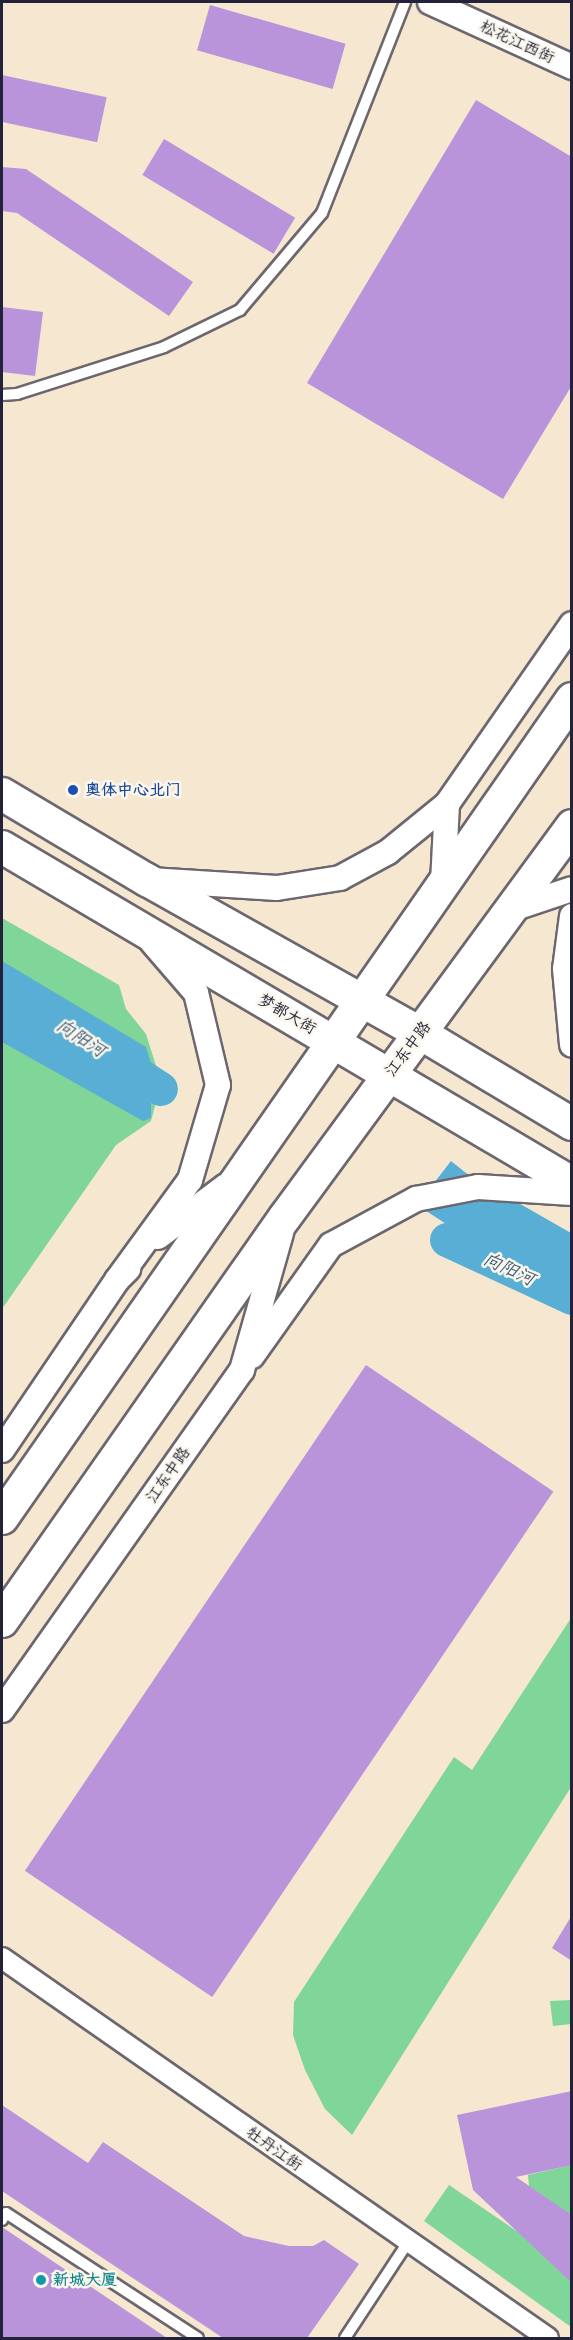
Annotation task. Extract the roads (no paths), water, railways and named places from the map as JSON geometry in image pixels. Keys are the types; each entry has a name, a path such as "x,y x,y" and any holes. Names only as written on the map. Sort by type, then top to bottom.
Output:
{"main road":[{"path":"2,1518 360,1000 572,699"},
{"path":"2,794 147,880 420,1033 572,1124"},
{"name":"江东中路","path":"2,1621 285,1217 572,826"},
{"name":"梦都大街","path":"2,847 572,1183"}],"street":[{"name":"松花江西街","path":"430,2 572,67"},
{"path":"147,880 277,888 340,878 388,852 447,804 572,624"},
{"path":"443,883 447,804"},
{"path":"509,910 572,889"},
{"path":"572,916 565,969 572,1045"},
{"path":"2,1450 117,1280 190,1180 218,1085 196,993 141,928"},
{"path":"117,1280 158,1237 240,1175"},
{"path":"242,1370 331,1245 416,1198 478,1187 572,1193"},
{"name":"江东中路","path":"2,1710 242,1370 285,1217"},
{"name":"牡丹江街","path":"2,1958 548,2338"}],"lane":[{"path":"2,395 17,394 164,348 240,310 322,213 405,2"},
{"path":"2,2220 6,2213 198,2338"},
{"path":"345,2338 408,2242"}],"water":[{"path":"2,961 146,1047 151,1063 151,1118 143,1121 2,1042"},
{"path":"451,1161 466,1173 571,1233 571,1305 417,1205"}],"waterway":[{"name":"向阳河","path":"113,1058 161,1089"},
{"name":"向阳河","path":"447,1240 572,1298"}],"place":[{"name":"奥体中心北门","path":"73,790"},
{"name":"新城大厦","path":"41,2280"}]}
